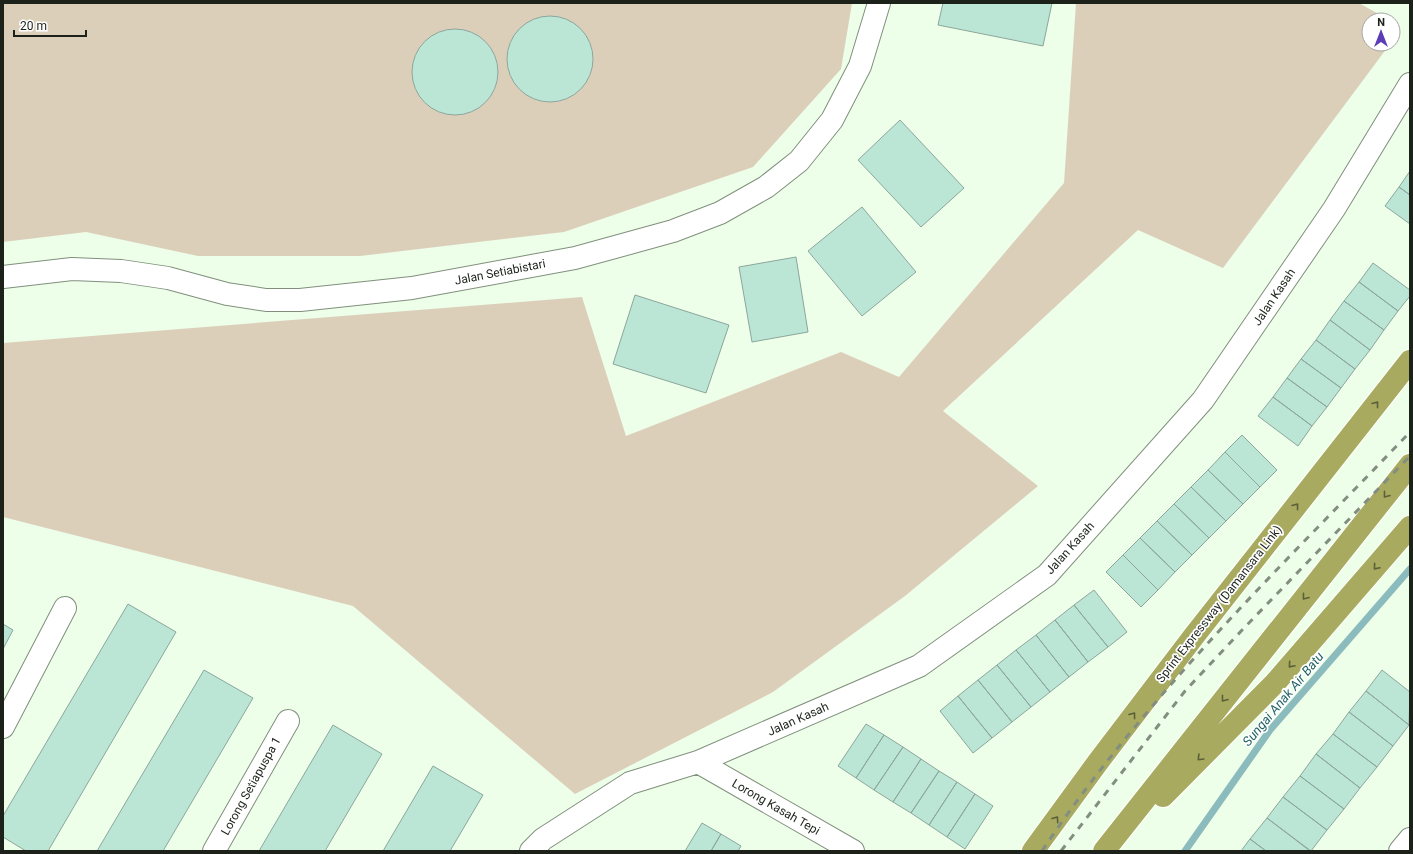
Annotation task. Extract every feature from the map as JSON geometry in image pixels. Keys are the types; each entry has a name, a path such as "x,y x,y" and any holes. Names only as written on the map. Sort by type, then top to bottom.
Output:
{"highway":[{"name":"Sprint Expressway (Damansara Link)","path":"1033,851 1098,762 1194,636 1410,360"},
{"path":"1104,851 1410,465"},
{"path":"1108,851 1275,683 1410,527"}],"street":[{"name":"Jalan Setiabistari","path":"3,277 72,269 121,271 168,278 227,294 266,300 300,300 412,288 575,258 673,231 720,213 766,187 799,161 832,120 860,66 879,3"},
{"name":"Jalan Kasah","path":"531,851 543,839 630,783 698,762 919,666 1047,575 1203,400 1334,209 1410,84"},
{"path":"3,727 65,608"},
{"name":"Lorong Setiapuspa 1","path":"214,851 288,721"},
{"name":"Lorong Kasah Tepi","path":"698,762 853,851"},
{"path":"1400,851 1410,839"}],"shaded area":[{"path":"3,3 852,3 841,69 753,167 564,232 360,256 198,256 86,232 3,242"},
{"path":"1076,3 1359,3 1375,12 1361,12 1361,52 1384,52 1223,268 1138,230 943,411 1038,486 905,596 773,692 575,794 353,606 3,517 3,343 582,297 626,436 841,352 899,377 1064,183"}],"building":[{"path":"943,3 1052,3 1043,46 938,25"},
{"path":"550,16 566,20 580,29 589,43 593,59 589,75 580,89 566,98 550,102 534,98 520,89 511,75 507,59 511,43 520,29 534,20"},
{"path":"455,29 471,33 485,42 494,56 498,72 494,88 485,102 471,111 455,115 439,111 425,102 416,88 412,72 416,56 425,42 439,33"},
{"path":"900,120 964,188 921,227 858,160"},
{"path":"1410,171 1410,195 1399,187"},
{"path":"1399,187 1410,195 1410,224 1385,206"},
{"path":"862,207 916,272 862,316 808,251"},
{"path":"796,257 808,332 752,342 739,267"},
{"path":"1373,263 1410,290 1410,296 1398,311 1359,282"},
{"path":"1359,282 1398,311 1384,330 1344,301"},
{"path":"635,295 729,325 706,393 613,364"},
{"path":"1344,301 1384,330 1370,350 1330,320"},
{"path":"1330,320 1370,350 1355,369 1316,340"},
{"path":"1316,340 1355,369 1341,388 1301,359"},
{"path":"1301,359 1341,388 1327,407 1287,378"},
{"path":"1287,378 1327,407 1312,426 1273,397"},
{"path":"1273,397 1312,426 1298,446 1258,416"},
{"path":"1242,435 1277,470 1260,487 1225,452"},
{"path":"1225,452 1260,487 1243,504 1208,470"},
{"path":"1208,470 1243,504 1226,521 1191,487"},
{"path":"1191,487 1226,521 1209,538 1174,504"},
{"path":"1174,504 1209,538 1192,555 1157,521"},
{"path":"1157,521 1192,555 1175,572 1140,538"},
{"path":"1140,538 1175,572 1158,590 1123,555"},
{"path":"1123,555 1158,590 1141,607 1106,572"},
{"path":"1094,590 1127,632 1108,647 1074,605"},
{"path":"128,604 176,632 48,851 26,851 3,837 3,816"},
{"path":"1074,605 1108,647 1088,662 1055,620"},
{"path":"1055,620 1088,662 1069,677 1036,635"},
{"path":"3,624 13,630 3,649"},
{"path":"1036,635 1069,677 1050,692 1016,650"},
{"path":"1016,650 1050,692 1031,707 997,665"},
{"path":"997,665 1031,707 1012,722 978,680"},
{"path":"204,670 253,698 163,851 97,851"},
{"path":"1382,670 1410,692 1409,725 1366,691"},
{"path":"978,680 1012,722 992,738 958,696"},
{"path":"1366,691 1409,725 1393,746 1349,712"},
{"path":"958,696 992,738 973,753 940,711"},
{"path":"1349,712 1393,746 1377,767 1333,734"},
{"path":"866,724 884,735 856,778 838,766"},
{"path":"333,725 382,754 325,851 259,851"},
{"path":"1333,734 1377,767 1360,788 1316,754"},
{"path":"884,735 903,747 874,790 856,778"},
{"path":"903,747 921,759 893,802 874,790"},
{"path":"1316,754 1360,788 1344,809 1300,776"},
{"path":"921,759 939,771 911,813 893,802"},
{"path":"433,766 483,795 450,851 383,851"},
{"path":"939,771 957,782 929,825 911,813"},
{"path":"1300,776 1344,809 1327,830 1283,797"},
{"path":"957,782 975,794 947,837 929,825"},
{"path":"975,794 993,806 965,849 947,837"},
{"path":"1283,797 1327,830 1311,851 1267,818"},
{"path":"1267,818 1310,851 1266,851 1250,839"},
{"path":"702,823 721,834 711,851 685,851"},
{"path":"721,834 741,846 738,851 711,851"},
{"path":"1250,839 1266,851 1241,851"}],"waterway":[{"name":"Sungai Anak Air Batu","path":"1185,851 1270,730 1410,569"}],"railway":[{"path":"1042,851 1082,794 1125,739 1170,686 1264,583 1410,432"},
{"path":"1061,851 1185,691 1410,456"}]}
